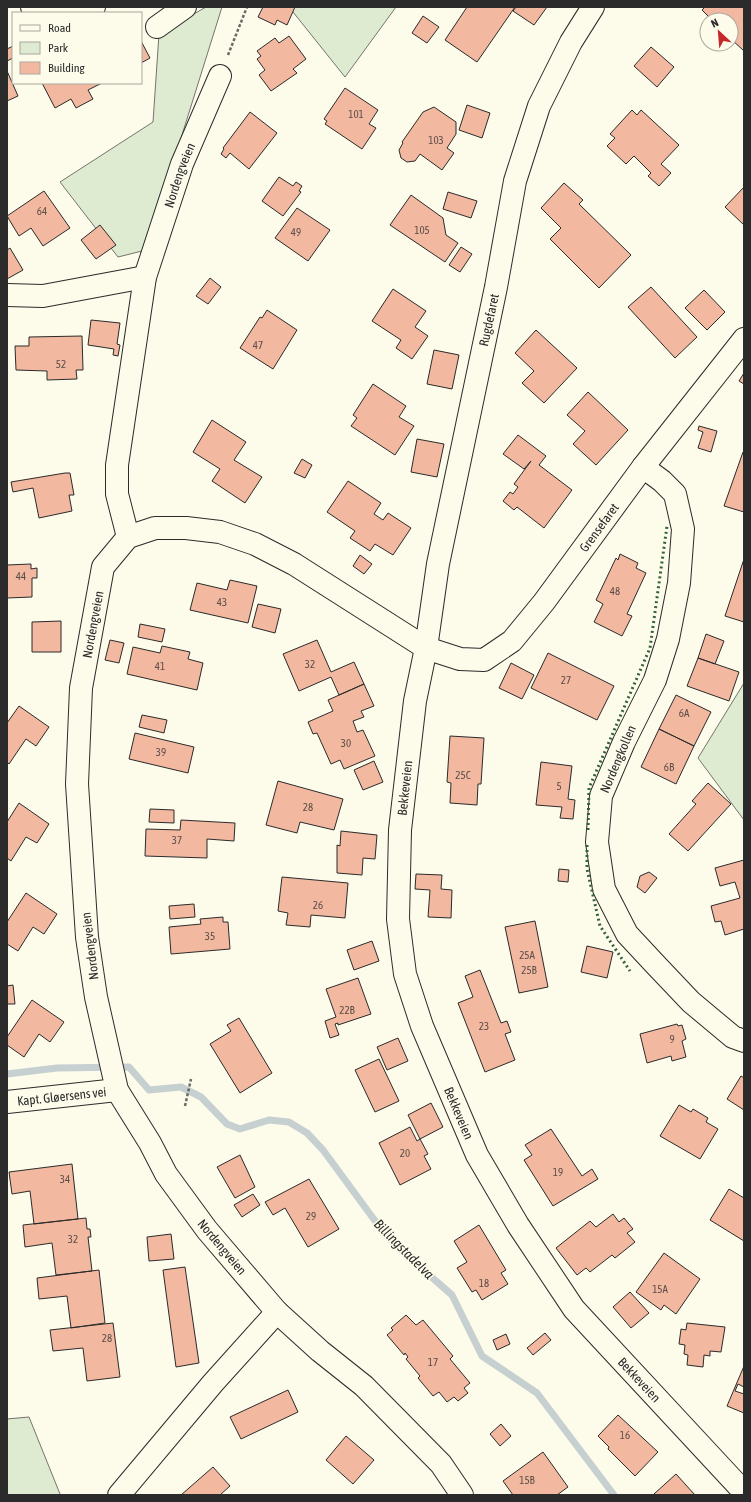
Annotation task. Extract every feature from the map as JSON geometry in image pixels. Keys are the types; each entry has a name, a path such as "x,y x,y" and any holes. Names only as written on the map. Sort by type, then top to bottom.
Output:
{"street":[{"path":"32,7 46,12"},
{"path":"74,12 84,11 94,7"},
{"path":"157,27 185,7"},
{"name":"Rugdefaret","path":"426,648 438,564 496,287 515,181 539,106 571,42 593,7"},
{"name":"Nordengveien","path":"128,537 116,494 117,465 145,277 182,164 220,76"},
{"path":"7,295 43,296 145,277"},
{"name":"Grensefaret","path":"426,648 460,659 484,660 512,641 544,602 643,467 744,339"},
{"name":"Nordengkollen","path":"643,467 662,481 675,494 682,529 679,583 668,639 655,680 624,742 601,796 598,842 604,889 626,934 691,1002 733,1037 744,1041"},
{"name":"Nordengveien","path":"426,648 294,564 255,544 220,532 186,528 155,528 128,537 102,566 97,590 81,688 77,784 87,937 96,998 117,1090 150,1143 166,1174 207,1230 277,1312 320,1351 364,1386 441,1464 462,1495"},
{"name":"Bekkeveien","path":"426,648 415,701 400,830 398,918 405,974 422,1026 477,1155 518,1225 574,1309 744,1492"},
{"name":"Kapt. Gløersens vei","path":"7,1102 117,1090"},
{"path":"119,1495 213,1383 277,1312"}],"path":[{"path":"220,76 248,7"},
{"path":"185,1106 191,1078"}],"green space":[{"path":"206,7 222,7 146,250 118,257 60,182 153,122 159,34"},
{"path":"289,7 396,7 345,77"},
{"path":"744,683 744,820 698,758"},
{"path":"29,1417 60,1494 59,1495 7,1495 7,1419"}],"building":[{"path":"263,7 295,7 287,25 277,20 275,25 258,17"},
{"path":"467,7 515,7 477,62 445,40"},
{"path":"516,7 547,7 534,25 513,11"},
{"path":"705,7 744,7 744,51 739,46 739,12 704,12 702,10"},
{"path":"423,16 439,27 427,43 412,33"},
{"path":"289,36 306,59 293,69 297,73 271,91 259,75 265,70 257,59 261,56 257,51 275,38 279,43"},
{"path":"142,43 150,58 142,62"},
{"path":"12,46 12,58 7,61 7,49"},
{"path":"651,47 674,67 657,87 634,66"},
{"path":"7,71 18,96 7,101"},
{"path":"43,84 100,84 88,90 93,99 76,108 71,99 55,108"},
{"path":"345,88 378,110 369,124 376,128 362,149 325,124 327,121 324,119"},
{"path":"467,105 490,113 482,138 459,130"},
{"path":"434,107 456,122 456,134 447,148 454,153 442,170 420,154 415,161 407,162 401,158 399,150 403,143 402,142 423,112"},
{"path":"632,110 637,115 641,110 679,145 661,164 671,173 659,186 648,176 651,173 634,156 626,164 607,146 615,138 610,134"},
{"path":"250,112 277,133 249,169 230,153 226,158 221,154 224,149 223,148"},
{"path":"279,177 293,186 296,182 302,186 299,191 301,192 283,216 262,201"},
{"path":"564,183 583,200 579,204 631,255 599,288 550,239 561,228 541,208"},
{"path":"744,187 744,225 725,207"},
{"path":"44,191 70,228 43,246 31,228 19,236 7,216"},
{"path":"448,192 477,201 471,218 443,209"},
{"path":"411,195 443,218 446,235 458,243 445,262 390,225"},
{"path":"297,208 330,230 308,261 275,238"},
{"path":"100,225 116,245 96,259 81,240"},
{"path":"461,247 472,254 460,272 449,265"},
{"path":"10,248 23,270 7,279 7,250"},
{"path":"210,278 221,287 208,304 196,296"},
{"path":"651,287 697,337 675,358 628,307"},
{"path":"393,289 426,311 415,327 428,336 412,359 396,348 401,340 372,321"},
{"path":"704,290 725,312 707,330 685,308"},
{"path":"267,310 297,330 273,369 240,348 260,317 262,318"},
{"path":"91,320 120,323 117,344 120,345 118,356 113,355 114,349 88,345"},
{"path":"536,330 577,368 544,403 522,383 534,371 515,353"},
{"path":"82,336 83,370 76,370 77,379 47,380 47,371 16,370 15,346 29,346 29,337"},
{"path":"434,350 459,355 452,389 427,384"},
{"path":"744,373 744,384 739,381"},
{"path":"373,384 406,406 399,417 414,426 395,455 351,426 357,418 353,415"},
{"path":"588,392 628,430 596,465 573,444 585,431 567,415"},
{"path":"212,420 246,442 234,460 262,477 245,503 212,481 220,469 193,452"},
{"path":"699,426 717,431 711,452 698,448 703,432 698,430"},
{"path":"518,435 546,456 539,465 572,490 544,528 517,507 514,510 503,501 510,492 513,494 518,487 514,484 531,461 524,469 503,454"},
{"path":"417,439 444,444 437,477 411,472"},
{"path":"743,452 744,453 744,512 724,506"},
{"path":"302,459 312,465 305,478 294,473"},
{"path":"70,473 74,495 69,495 72,511 39,518 33,488 13,492 11,482"},
{"path":"348,481 381,503 374,514 383,520 388,513 411,528 393,555 375,544 370,551 350,538 355,531 327,512"},
{"path":"620,554 638,563 636,568 646,573 627,614 632,616 622,636 594,622 603,604 596,600 616,558 618,560"},
{"path":"360,555 372,564 364,574 353,566"},
{"path":"744,559 744,622 725,616"},
{"path":"31,564 31,569 37,568 37,578 32,578 32,597 7,598 7,565"},
{"path":"230,580 257,586 248,623 190,610 197,583 227,590"},
{"path":"258,604 281,609 275,633 252,627"},
{"path":"61,621 61,652 32,652 32,622"},
{"path":"140,624 165,629 162,642 138,637"},
{"path":"706,634 724,641 715,664 698,658"},
{"path":"110,640 124,643 119,663 105,660"},
{"path":"317,640 331,672 354,662 364,684 339,695 331,677 299,691 283,654"},
{"path":"162,646 190,652 188,659 203,663 197,690 127,674 133,647 160,653"},
{"path":"548,653 614,686 597,720 531,688"},
{"path":"698,658 739,672 729,701 687,686"},
{"path":"511,663 534,675 522,699 499,688"},
{"path":"364,684 374,706 361,711 364,717 353,721 357,732 363,730 375,756 344,769 340,760 331,764 317,733 313,734 308,722 333,711 328,700"},
{"path":"676,695 711,712 694,746 659,729"},
{"path":"19,706 49,727 36,746 26,739 9,764 7,762 7,723"},
{"path":"142,715 167,720 164,733 139,727"},
{"path":"659,729 694,746 676,784 641,767"},
{"path":"135,733 194,747 188,773 129,759"},
{"path":"450,736 484,738 481,784 478,784 477,805 450,803 451,783 447,782"},
{"path":"374,761 383,782 363,790 354,770"},
{"path":"541,762 572,766 568,799 575,800 573,819 560,818 562,807 536,805"},
{"path":"278,781 343,799 334,830 300,822 297,833 266,825"},
{"path":"708,783 731,804 688,851 669,834 696,804 692,801"},
{"path":"19,803 49,824 37,843 26,837 11,861 7,858 7,822"},
{"path":"150,809 174,810 174,823 149,822"},
{"path":"181,820 235,823 234,841 207,839 207,858 145,856 146,829 180,830"},
{"path":"341,831 377,835 375,859 363,858 362,875 337,873 337,845 340,846"},
{"path":"744,860 744,929 725,935 721,921 715,922 711,906 740,898 735,882 720,886 715,868"},
{"path":"559,869 569,870 568,882 558,881"},
{"path":"649,872 657,878 645,893 637,887 640,876"},
{"path":"416,874 442,875 441,889 452,890 451,918 428,917 430,890 415,889"},
{"path":"282,877 348,883 345,918 311,915 310,927 286,925 288,913 278,911"},
{"path":"26,893 57,914 44,934 33,927 18,951 7,944 7,922"},
{"path":"194,904 195,917 170,919 169,906"},
{"path":"223,917 223,922 228,922 230,949 171,954 169,927 201,924 200,919"},
{"path":"535,921 548,987 519,993 505,927"},
{"path":"372,941 379,961 354,970 347,950"},
{"path":"587,946 613,952 607,978 581,972"},
{"path":"480,970 501,1023 507,1021 511,1032 505,1034 515,1060 485,1072 458,1003 473,997 465,976"},
{"path":"358,978 371,1014 338,1025 338,1023 335,1024 339,1035 330,1038 325,1021 336,1017 326,989"},
{"path":"13,985 15,1004 7,1004 7,986"},
{"path":"32,1000 64,1022 50,1042 39,1034 24,1057 7,1045 7,1037"},
{"path":"239,1018 272,1073 240,1093 210,1044 231,1031 227,1025"},
{"path":"677,1024 678,1026 682,1025 686,1039 682,1041 686,1057 672,1061 671,1056 647,1063 640,1034"},
{"path":"398,1038 408,1061 387,1070 377,1047"},
{"path":"379,1059 399,1101 375,1112 355,1070"},
{"path":"741,1076 744,1078 744,1110 727,1099"},
{"path":"431,1103 443,1127 420,1139 408,1115"},
{"path":"679,1105 691,1112 693,1109 708,1118 706,1122 718,1129 700,1159 660,1136"},
{"path":"410,1127 417,1141 420,1139 428,1154 424,1156 431,1169 400,1185 379,1143"},
{"path":"551,1129 582,1176 592,1169 598,1179 553,1206 524,1160 532,1155 525,1145"},
{"path":"240,1155 255,1187 235,1198 217,1167"},
{"path":"72,1164 78,1219 34,1224 30,1191 12,1194 9,1172"},
{"path":"309,1179 339,1229 308,1247 285,1208 273,1215 265,1202"},
{"path":"729,1189 744,1198 744,1241 710,1220"},
{"path":"253,1194 260,1205 242,1217 234,1205"},
{"path":"613,1214 619,1222 624,1218 633,1229 627,1233 635,1242 615,1258 612,1255 590,1272 586,1268 577,1275 556,1248 590,1221 596,1227"},
{"path":"86,1218 87,1229 90,1229 91,1237 88,1237 92,1271 56,1275 52,1243 25,1247 23,1225"},
{"path":"479,1225 506,1270 501,1273 508,1284 482,1300 476,1290 472,1292 457,1268 467,1262 454,1241"},
{"path":"171,1234 174,1259 149,1261 147,1237"},
{"path":"664,1253 700,1279 676,1314 664,1305 661,1310 636,1292"},
{"path":"185,1267 199,1363 176,1367 163,1270"},
{"path":"99,1270 105,1323 71,1328 67,1296 39,1299 37,1278"},
{"path":"630,1292 649,1313 631,1328 613,1307"},
{"path":"406,1315 416,1325 423,1320 453,1356 450,1359 470,1383 464,1388 468,1393 458,1401 454,1397 447,1402 439,1392 433,1396 418,1378 420,1376 406,1359 408,1357 405,1353 404,1355 387,1335 393,1330 391,1328"},
{"path":"113,1323 120,1377 87,1381 83,1348 53,1351 50,1330"},
{"path":"687,1323 725,1327 721,1352 710,1351 710,1356 704,1355 703,1367 687,1365 688,1355 684,1354 685,1345 679,1344 681,1329 686,1330"},
{"path":"545,1333 551,1340 533,1355 527,1348"},
{"path":"506,1334 510,1344 497,1350 493,1340"},
{"path":"744,1366 744,1387 738,1384 735,1391 744,1394 744,1413 727,1406"},
{"path":"288,1390 298,1412 241,1439 230,1417"},
{"path":"618,1415 658,1452 635,1476 608,1449 609,1447 598,1436"},
{"path":"501,1424 511,1436 500,1446 490,1434"},
{"path":"346,1436 374,1460 353,1484 326,1460"},
{"path":"543,1452 568,1487 557,1495 513,1495 503,1481"},
{"path":"213,1467 230,1486 220,1495 181,1495"},
{"path":"676,1474 695,1495 654,1494"}],"waterway":[{"name":"Billingstadelva","path":"7,1074 57,1068 129,1067 149,1090 181,1087 201,1097 227,1124 240,1129 269,1120 289,1122 307,1133 323,1150 384,1233 404,1253 452,1295 482,1356 537,1393 614,1495"}],"hedge":[{"path":"588,830 589,788 650,648 667,526"},
{"path":"587,845 587,869 600,926 630,971"}]}
